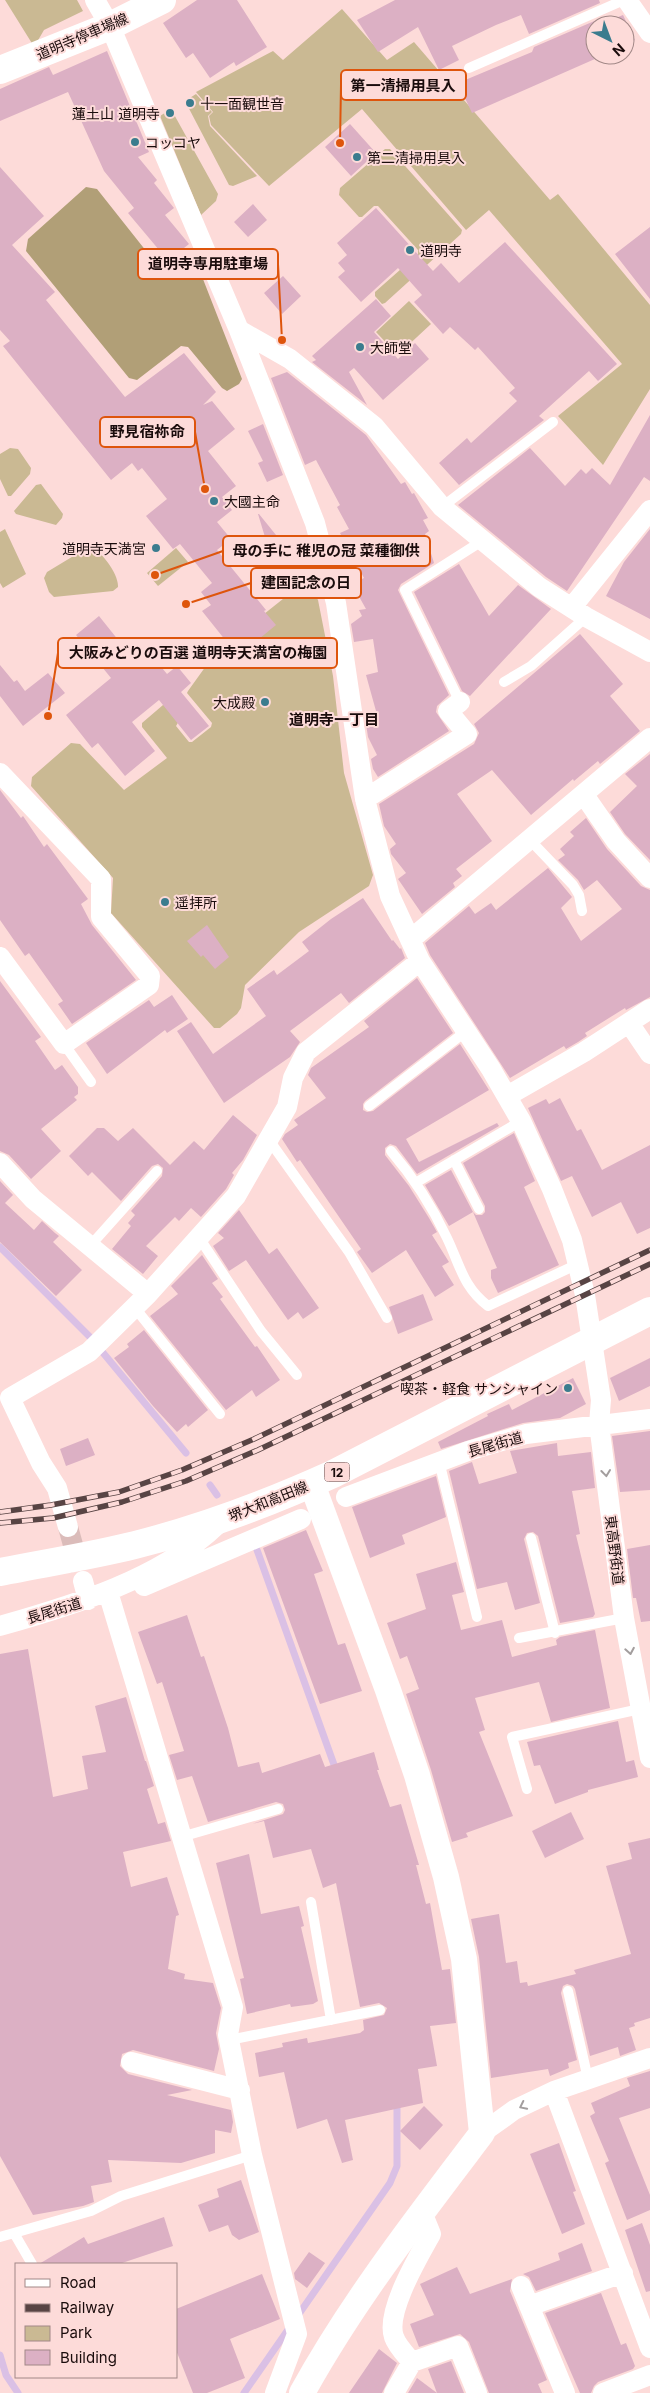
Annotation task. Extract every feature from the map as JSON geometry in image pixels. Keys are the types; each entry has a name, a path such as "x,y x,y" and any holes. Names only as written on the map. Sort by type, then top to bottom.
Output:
{"main road":[{"name":"道明寺停車場線","path":"0,70 110,26 162,0"},
{"name":"堺大和高田線","path":"0,1572 135,1545 222,1520 312,1484 650,1311"}],"street":[{"name":"東高野街道","path":"95,0 110,26 239,330 315,523 336,603 365,799 390,896 420,961 507,1096 521,1122 552,1189 572,1240 586,1296 601,1400 600,1424 624,1618 642,1697 650,1758"},
{"path":"625,0 648,27 650,33"},
{"path":"239,330 290,359 374,426 442,507 538,587 650,652"},
{"path":"579,612 650,510"},
{"path":"365,799 467,734 448,711 460,702"},
{"path":"410,940 650,738"},
{"path":"0,773 101,879 101,917 150,976 149,985 64,1044 0,957"},
{"path":"584,795 616,841 650,878"},
{"path":"68,1526 57,1488 41,1463 10,1398 95,1347 142,1301 200,1239 236,1196 287,1107 292,1078 306,1052 420,961"},
{"path":"507,1096 629,1024 650,1009"},
{"path":"629,1024 650,1054"},
{"path":"0,1163 33,1199 90,1246 142,1301"},
{"name":"長尾街道","path":"346,1496 439,1461 526,1434 650,1419"},
{"path":"312,1484 392,1699 417,1775 446,1877 464,1959 482,2133"},
{"name":"長尾街道","path":"0,1626 86,1590 109,1596 301,1519"},
{"path":"222,1520 202,1539 109,1596 233,2007 228,2035 252,2155 297,2334 275,2393"},
{"path":"302,2393 321,2358 422,2212 482,2133 514,2110 554,2091 650,2058"},
{"path":"131,2062 240,2090"},
{"path":"554,2091 650,2348"},
{"path":"412,2362 394,2337 392,2322 401,2292 431,2234 422,2212"},
{"path":"529,2306 622,2272"},
{"path":"521,2286 565,2393"},
{"path":"394,2393 412,2362 458,2346 477,2393"},
{"path":"603,2393 650,2375"}],"lane":[{"path":"469,68 625,0"},
{"path":"442,507 553,422"},
{"path":"460,702 405,590 482,541"},
{"path":"504,682 530,666 579,612"},
{"path":"530,840 573,884 580,895 582,911"},
{"path":"369,1106 465,1032"},
{"path":"64,1044 91,1082"},
{"path":"417,1182 521,1122"},
{"path":"269,1140 349,1252 387,1318"},
{"path":"391,1151 417,1182 447,1238 474,1295 488,1306 578,1264"},
{"path":"454,1160 479,1209"},
{"path":"90,1246 156,1171"},
{"path":"200,1239 261,1331 297,1376"},
{"path":"142,1301 220,1414"},
{"path":"439,1461 477,1617"},
{"path":"531,1538 555,1633"},
{"path":"519,1638 555,1633 624,1618"},
{"path":"528,1789 512,1737 642,1697"},
{"path":"181,1837 278,1809"},
{"path":"311,1902 331,2020"},
{"path":"568,1991 588,2079"},
{"path":"229,2040 380,2010"},
{"path":"0,2237 92,2211 121,2196 252,2155"},
{"path":"14,2233 31,2263"}],"green space":[{"path":"5,0 77,0 83,11 44,30 33,45"},
{"path":"342,9 387,60 414,42 550,200 558,194 650,305 650,389 603,465 558,416 622,364 489,210 466,230 362,109 269,186 211,125 209,116 213,112 196,92 273,51 283,60"},
{"path":"196,94 212,112 208,116 210,126 257,176 233,186 229,185 185,101"},
{"path":"171,109 218,194 216,201 201,215 160,116"},
{"path":"385,149 390,149 462,230 461,234 382,304 375,296 375,292 418,254 418,250 378,206 374,206 362,217 359,217 339,195 340,188"},
{"path":"409,301 431,324 403,350 391,348 376,332"},
{"path":"10,448 18,449 31,468 30,474 11,496 8,496 0,479 0,454"},
{"path":"41,484 63,514 56,525 16,514 14,511 36,485"},
{"path":"5,529 26,574 3,588 0,583 0,532"},
{"path":"90,546 108,564 116,576 118,587 113,591 54,597 49,592 44,578 47,572"},
{"path":"176,548 188,562 158,586 147,573"},
{"path":"298,587 310,591 318,600 333,676 344,773 373,875 369,886 299,932 245,985 241,1008 237,1014 220,1028 214,1028 111,913 113,878 31,786 32,777 71,743 80,744 124,790 167,758 142,727 142,723 163,705 166,705 179,721 176,726 189,742 192,742 211,727 212,723 187,693 188,691 216,652"}],"shaded area":[{"path":"86,187 97,189 158,266 166,272 191,269 201,274 242,379 239,384 227,391 222,388 188,347 181,346 137,380 129,378 26,251 28,239"}],"building":[{"path":"197,0 237,0 267,47 236,66 234,62 210,78 193,53 186,58 163,23"},
{"path":"395,0 599,0 600,3 529,34 521,15 496,25 452,46 459,60 439,70 418,27 378,52 357,20"},
{"path":"585,25 585,63 472,113 458,83 532,52 534,47"},
{"path":"107,51 149,152 138,157 157,180 154,183 174,208 165,215 189,244 184,248 186,250 170,263 128,213 134,208 104,171 68,92 0,121 0,89 49,67 53,75"},
{"path":"350,124 376,153 351,176 325,147"},
{"path":"0,167 44,216 12,245 55,292 46,300 125,397 184,353 216,392 203,405 212,401 235,429 208,451 236,486 222,497 232,510 217,522 231,539 217,550 276,625 238,656 202,611 211,605 201,592 212,583 180,544 173,549 146,516 167,499 142,468 138,471 132,463 111,480 3,346 10,341 0,330"},
{"path":"253,204 267,220 248,237 234,222"},
{"path":"376,208 433,271 441,263 459,283 505,242 617,364 598,381 589,371 539,416 544,420 459,485 439,463 467,438 471,443 517,401 509,393 515,388 478,347 475,350 450,327 443,334 414,302 422,295 398,268 361,302 338,277 345,271 338,263 347,255 337,243"},
{"path":"650,227 650,299 615,254"},
{"path":"283,276 301,296 282,314 264,293"},
{"path":"376,299 391,316 374,332 398,359 415,343 429,359 383,400 354,368 349,372 367,405 312,362 316,360 312,356"},
{"path":"287,372 366,435 401,484 405,482 412,494 414,493 428,518 423,520 429,531 425,534 434,563 401,584 398,590 449,695 437,706 436,712 449,731 378,777 373,769 371,759 377,755 368,737 365,717 376,711 366,675 378,672 373,639 354,642 351,624 362,616 359,610 366,609 352,584 364,578 340,533 349,529 337,507 340,505 316,460 305,465 271,378"},
{"path":"650,415 650,481 644,477 567,591 546,577 458,505 530,448 565,486 581,469 586,474 592,468 610,485"},
{"path":"263,424 283,475 267,482 258,463 263,461 248,431"},
{"path":"259,514 306,572 278,580"},
{"path":"650,529 650,619 606,596 624,562"},
{"path":"459,564 489,616 518,585 551,609 470,696 462,691 414,592"},
{"path":"99,616 131,656 140,648 149,660 153,657 167,674 177,666 191,683 181,692 209,726 191,740 159,700 132,722 155,751 125,776 98,743 92,748 66,715 111,678 76,635"},
{"path":"580,634 623,684 610,696 640,731 600,764 598,761 574,781 573,779 531,815 492,770 457,794 492,841 456,869 462,876 453,883 455,887 422,914 398,879 406,873 391,854 390,849 396,844 384,826 379,804 474,744 479,733 474,724"},
{"path":"0,665 14,682 17,680 25,691 48,673 65,693 23,726 0,696"},
{"path":"650,754 650,860 625,834 610,812 637,786 625,774"},
{"path":"0,790 21,818 23,816 44,847 47,844 88,899 81,904 92,925 136,980 72,1024 58,1004 63,1001 29,953 25,956 0,920"},
{"path":"586,818 607,849 641,886 650,890 650,997 626,1010 625,1008 585,1033 587,1036 578,1042 566,1049 564,1046 510,1078 430,955 425,943 469,906 475,914 491,903 496,910 548,868 572,897 561,908 581,941 622,909 597,880 584,890 578,880 558,860 565,855 560,849 574,836 570,832"},
{"path":"363,898 392,941 401,948 405,958 349,1003 341,993 290,1031 300,1042 290,1057 224,1103 177,1031 191,1022 213,1054 266,1016 247,989 274,970 277,975 309,951 302,942 331,919"},
{"path":"207,925 229,957 215,969 187,941"},
{"path":"417,978 453,1033 365,1101 363,1110 367,1112 373,1111 460,1044 489,1090 406,1139 419,1162 497,1123 499,1126 417,1174 396,1146 390,1144 385,1148 385,1155 409,1186 437,1232 432,1235 449,1262 442,1266 454,1285 435,1297 406,1250 372,1273 357,1252 361,1249 300,1160 297,1162 282,1139 285,1134 298,1125 294,1120 326,1098 308,1075 311,1068 369,1027 364,1021"},
{"path":"0,981 41,1037 35,1041 55,1070 62,1065 78,1087 78,1094 74,1097 77,1100 41,1129 61,1151 31,1179 9,1155 0,1151"},
{"path":"172,995 188,1019 167,1033 165,1030 107,1074 86,1043 149,1000 154,1007"},
{"path":"560,1098 577,1131 581,1129 602,1170 650,1145 650,1228 637,1234 621,1202 592,1217 572,1176 561,1181 528,1108 546,1099 549,1104"},
{"path":"233,1115 257,1135 243,1160 232,1173 234,1175 226,1189 201,1217 191,1208 179,1221 175,1217 146,1246 158,1256 143,1274 112,1249 131,1226 128,1223 135,1215 131,1211 162,1176 163,1168 158,1164 152,1166 121,1201 92,1172 88,1176 69,1156 97,1128 104,1128 118,1141 133,1128 170,1165 194,1141 204,1150"},
{"path":"514,1133 535,1181 524,1187 559,1265 498,1293 491,1278 491,1270 497,1268 473,1212 476,1215 482,1215 485,1212 485,1206 463,1163"},
{"path":"451,1170 473,1212 449,1226 425,1185"},
{"path":"0,1181 13,1195 5,1203 34,1230 42,1221 59,1236 53,1242 82,1270 56,1296 0,1242"},
{"path":"239,1210 269,1254 277,1248 319,1308 303,1319 298,1312 288,1320 246,1260 229,1271 213,1246 224,1238 218,1233"},
{"path":"202,1255 218,1279 212,1283 223,1297 220,1299 255,1347 257,1346 280,1380 256,1397 252,1390 226,1410 150,1316 178,1294 171,1286"},
{"path":"423,1294 433,1320 398,1334 389,1307"},
{"path":"144,1330 208,1410 188,1427 186,1424 177,1432 114,1358 129,1347 127,1344"},
{"path":"650,1358 650,1386 619,1401 610,1378"},
{"path":"573,1378 586,1404 560,1418 523,1423 441,1449 438,1442 488,1416 487,1414 509,1404 512,1410"},
{"path":"650,1431 650,1490 620,1492 612,1436"},
{"path":"88,1438 95,1455 66,1466 60,1449"},
{"path":"557,1443 558,1456 591,1452 595,1488 572,1491 580,1534 576,1535 595,1614 593,1617 560,1623 538,1536 533,1532 527,1533 524,1539 540,1603 515,1610 507,1582 477,1589 449,1471 472,1462 479,1484 517,1473 510,1451"},
{"path":"436,1476 446,1517 402,1535 405,1544 370,1558 352,1507"},
{"path":"306,1530 323,1571 314,1574 338,1645 345,1643 362,1691 320,1704 263,1548"},
{"path":"650,1545 650,1621 641,1622 636,1598 633,1598 627,1549"},
{"path":"456,1562 464,1592 452,1595 461,1630 502,1620 512,1657 557,1645 556,1640 560,1637 595,1630 610,1708 551,1722 539,1682 475,1698 485,1730 479,1732 513,1816 466,1833 468,1837 452,1842 406,1694 419,1689 407,1656 400,1659 387,1623 426,1609 416,1574"},
{"path":"187,1615 201,1657 204,1656 228,1728 238,1767 259,1762 262,1773 320,1754 325,1767 374,1752 379,1770 377,1770 390,1807 401,1804 419,1865 416,1865 426,1904 430,1903 442,1970 450,1969 456,2023 430,2026 437,2066 418,2069 423,2103 345,2120 353,2160 342,2163 327,2119 297,2129 284,2072 259,2077 255,2053 283,2047 282,2043 307,2038 308,2043 360,2033 364,2030 363,2020 384,2015 387,2008 379,2003 360,2007 336,1883 323,1888 311,1849 273,1858 264,1821 252,1824 283,1814 285,1810 283,1804 276,1802 208,1822 192,1776 177,1780 169,1755 184,1751 162,1682 157,1684 138,1632"},
{"path":"28,1649 53,1797 88,1789 82,1756 106,1752 95,1706 126,1697 154,1786 147,1789 158,1824 165,1822 171,1841 123,1852 131,1887 167,1877 179,1915 176,1916 168,1969 185,1974 184,1979 213,1983 221,2008 216,2033 219,2049 214,2071 133,2050 122,2054 120,2066 128,2074 192,2090 167,2095 231,2110 233,2122 231,2133 215,2130 215,2153 181,2163 108,2160 112,2182 91,2186 94,2202 83,2206 33,2215 0,2156 0,1654"},
{"path":"618,1721 626,1762 634,1760 638,1777 588,1790 588,1792 555,1804 540,1765 534,1766 527,1742"},
{"path":"571,1812 584,1839 545,1858 532,1831"},
{"path":"650,1838 650,2018 634,2023 635,2026 629,2028 636,2050 620,2056 618,2047 590,2056 575,1989 567,1984 563,1986 561,1993 577,2060 568,2063 569,2068 550,2076 548,2069 491,2078 479,1957 471,1919 499,1914 506,1963 517,1961 520,1983 527,1982 528,1986 576,1974 574,1970 631,1954 606,1866 632,1859 628,1843"},
{"path":"249,1854 261,1914 299,1906 304,1926 301,1927 318,2001 313,2004 291,2007 290,2004 247,2014 240,1979 244,1978 216,1863"},
{"path":"650,2071 650,2108 619,2118 650,2195 650,2210 627,2220 605,2163 609,2161 590,2116 595,2113 591,2103 630,2086 627,2078"},
{"path":"424,2106 443,2125 420,2150 400,2131"},
{"path":"559,2143 576,2191 573,2192 585,2224 562,2234 530,2154"},
{"path":"241,2180 259,2232 239,2240 232,2235 228,2225 209,2232 198,2205 219,2197 217,2189"},
{"path":"164,2217 173,2246 122,2263 41,2263 84,2237 88,2244"},
{"path":"642,2223 650,2245 650,2291 646,2292 625,2230"},
{"path":"582,2243 592,2271 536,2291 529,2277 523,2274 560,2260 558,2253"},
{"path":"309,2252 325,2263 307,2288 295,2279 294,2273"},
{"path":"457,2267 470,2294 512,2279 510,2291 547,2380 538,2384 542,2393 489,2393 469,2342 460,2334 419,2347 410,2324 434,2315 420,2284"},
{"path":"262,2274 280,2319 230,2339 245,2378 207,2393 193,2393 178,2355 178,2308"},
{"path":"601,2293 621,2345 626,2343 635,2366 633,2369 598,2382 591,2393 580,2393 545,2313"},
{"path":"379,2349 397,2363 382,2393 349,2393"},
{"path":"451,2361 464,2393 437,2393 428,2369"},
{"path":"417,2378 437,2393 408,2393"}],"waterway":[{"path":"0,1247 90,1337 186,1453"},
{"path":"210,1485 217,1495"},
{"path":"257,1550 337,1773"},
{"path":"244,2393 390,2183 397,2166 397,2099"},
{"path":"0,2355 6,2375 18,2393"}],"tunnel":[{"path":"68,1527 80,1570"}],"railway":[{"path":"0,1512 51,1505 119,1492 182,1470 254,1439 650,1250"},
{"path":"0,1523 53,1518 122,1502 186,1481 258,1450 650,1264"}],"place":[{"name":"十一面観世音","path":"190,103"},
{"name":"蓮土山 道明寺","path":"170,113"},
{"name":"コッコヤ","path":"135,142"},
{"name":"第一清掃用具入","path":"340,143"},
{"name":"第二清掃用具入","path":"357,157"},
{"name":"道明寺","path":"410,250"},
{"name":"道明寺専用駐車場","path":"282,340"},
{"name":"大師堂","path":"360,347"},
{"name":"野見宿祢命","path":"205,489"},
{"name":"大國主命","path":"214,501"},
{"name":"道明寺天満宮","path":"156,548"},
{"name":"母の手に 稚児の冠 菜種御供","path":"155,575"},
{"name":"建国記念の日","path":"186,604"},
{"name":"大成殿","path":"265,702"},
{"name":"大阪みどりの百選 道明寺天満宮の梅園","path":"48,716"},
{"name":"遥拝所","path":"165,902"},
{"name":"喫茶・軽食 サンシャイン","path":"568,1388"}],"district":[{"name":"道明寺一丁目","path":"334,719"}]}
